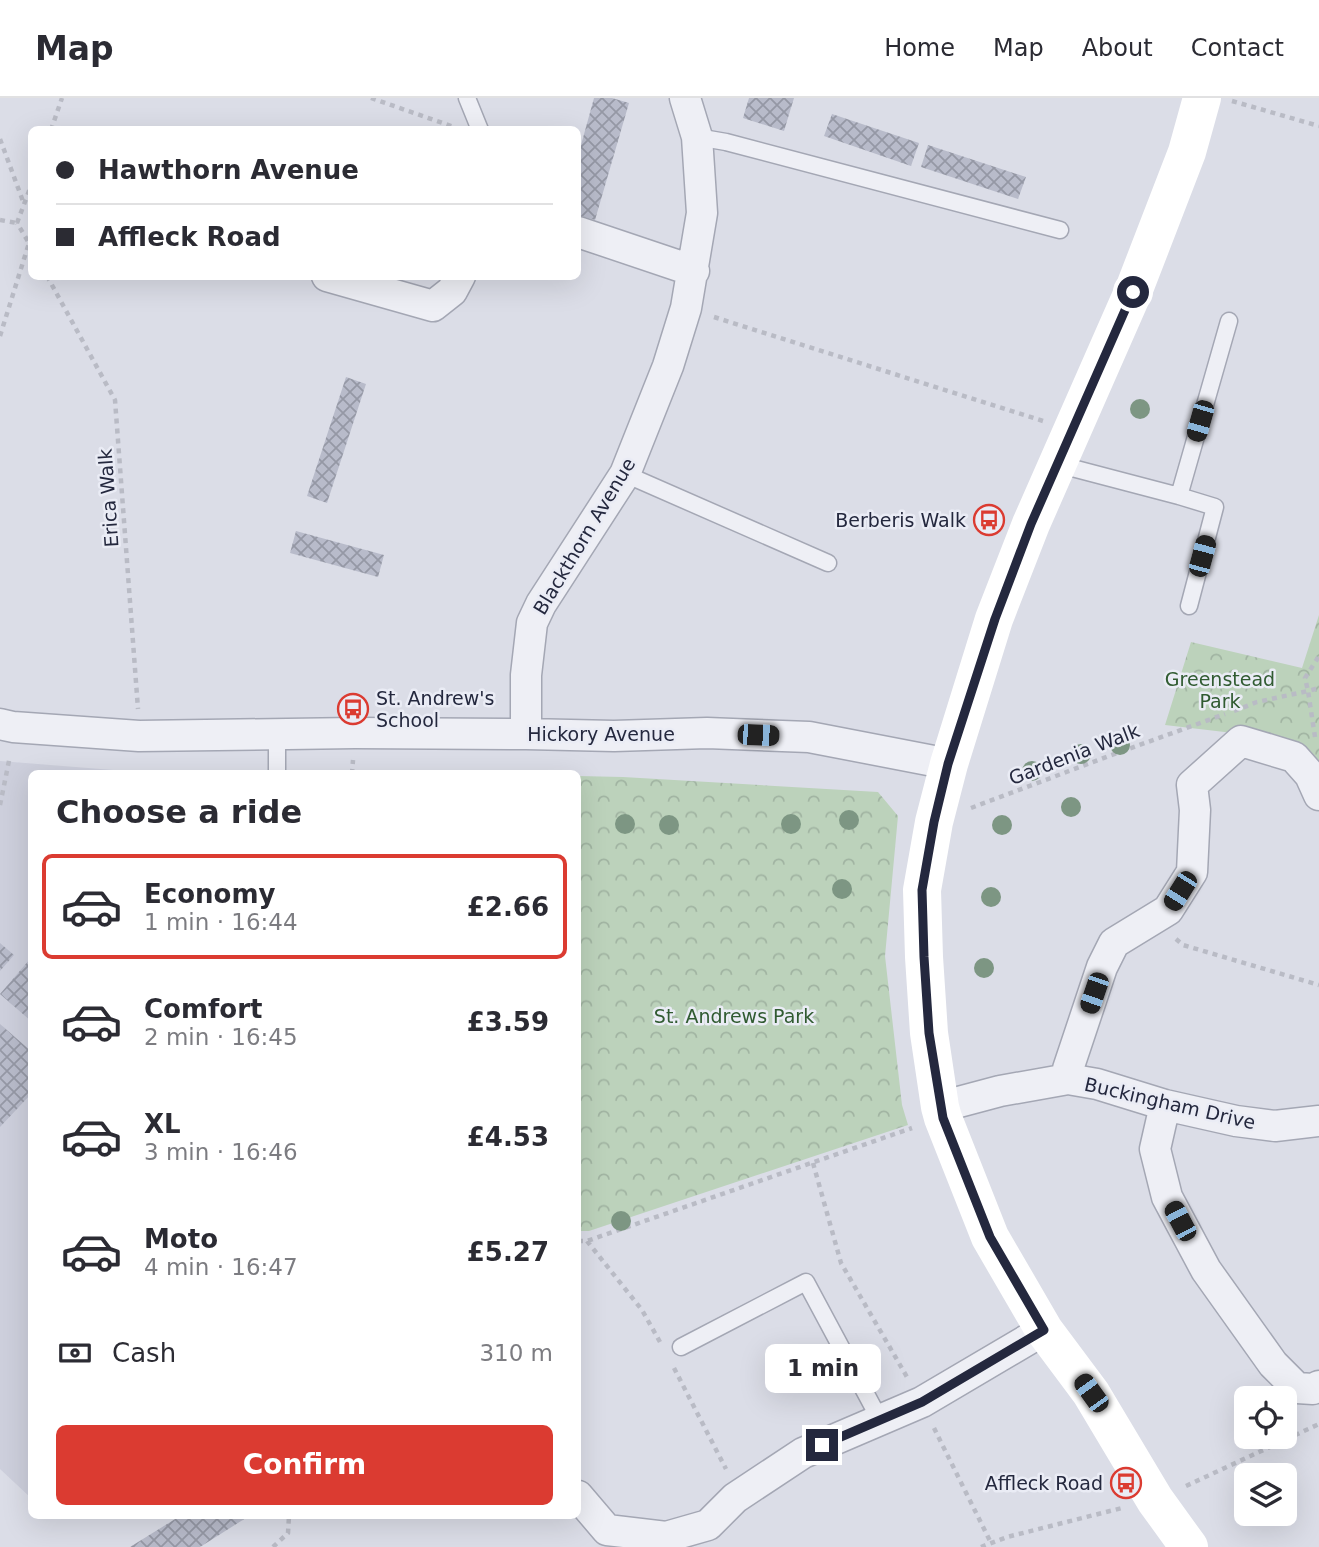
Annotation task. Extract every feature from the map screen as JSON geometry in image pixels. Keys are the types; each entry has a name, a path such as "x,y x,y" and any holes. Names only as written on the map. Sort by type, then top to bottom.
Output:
{"street":[{"name":"Blackthorn Avenue","path":"526,734 526,675 532,623 541,604 625,474 668,366 686,308 702,213 698,137 685,98"},
{"path":"1189,1547 1155,1500 1091,1393 1044,1330 990,1237 941,1112 929,1033 922,890 948,764 995,619 1031,524 1143,266 1187,152 1202,98"},
{"path":"581,233 694,271"},
{"path":"341,280 433,306 452,291 458,280"},
{"name":"Hickory Avenue","path":"7,726 139,736 277,733 614,736 707,733 809,737 948,764"},
{"path":"1068,1079 1068,1069 1102,967 1114,943 1168,910 1192,872 1195,810 1192,785 1241,741 1294,757 1315,785"},
{"name":"Buckingham Drive","path":"941,1112 1000,1091 1068,1079 1097,1084 1165,1105 1236,1121 1275,1126 1319,1121"},
{"path":"1165,1105 1155,1149 1167,1197 1206,1270 1273,1364 1297,1388 1313,1389 1319,1386"},
{"path":"581,1500 607,1530 666,1537 708,1525 735,1498 803,1453 922,1402 1044,1330"}],"lane":[{"path":"467,98 478,126"},
{"path":"698,137 726,142 1060,230"},
{"path":"1179,496 1229,321"},
{"path":"1065,447 1179,496 1215,507 1189,606"},
{"path":"625,474 828,563"},
{"path":"277,733 277,770"},
{"path":"681,1347 806,1282 880,1420"}],"path":[{"path":"52,126 62,98"},
{"path":"371,98 450,126"},
{"path":"1220,98 1319,127"},
{"path":"0,139 24,204"},
{"path":"28,194 17,223 28,242"},
{"path":"0,220 17,223"},
{"path":"0,336 28,252"},
{"name":"Erica Walk","path":"49,280 115,400 139,736"},
{"path":"686,308 1065,447"},
{"path":"1315,785 1317,751 1305,678 1319,656"},
{"name":"Gardenia Walk","path":"934,822 1257,702 1319,688"},
{"path":"0,804 9,762 7,726"},
{"path":"1161,914 1174,938 1183,944 1319,985"},
{"path":"581,1241 813,1163 941,1112"},
{"path":"813,1163 841,1263 922,1402 991,1543"},
{"path":"981,1547 1007,1537 1155,1500 1319,1423"},
{"path":"273,1547 288,1533 289,1519"}],"shaded area":[{"path":"0,761 113,770 28,770 28,1495 0,1469"}],"green space":[{"name":"Greenstead Park","path":"1319,615 1319,783 1233,733 1165,725 1191,642 1302,668"},
{"name":"St. Andrews Park","path":"581,776 878,792 898,816 885,956 902,1105 908,1125 589,1231 581,1231"}],"building":[{"path":"594,98 612,98 629,103 595,220 581,216 581,145"},
{"path":"749,98 794,98 784,131 743,118"},
{"path":"832,114 919,143 911,166 824,136"},
{"path":"928,145 1026,177 1018,199 921,167"},
{"path":"346,377 366,384 327,503 307,496"},
{"path":"296,531 384,555 378,577 290,553"},
{"path":"0,943 14,955 0,971"},
{"path":"28,961 28,1018 0,994"},
{"path":"0,1024 28,1048 28,1097 0,1127"},
{"path":"175,1519 244,1519 200,1547 130,1547"}],"place":[{"name":"Berberis Walk","path":"989,520"},
{"name":"St. Andrew's School","path":"353,709"},
{"name":"Affleck Road","path":"1126,1483"}],"route":[{"path":"822,1445 922,1402 1044,1330 990,1237 943,1118 929,1033 922,890 948,764 995,619 1031,524 1133,292"}]}
